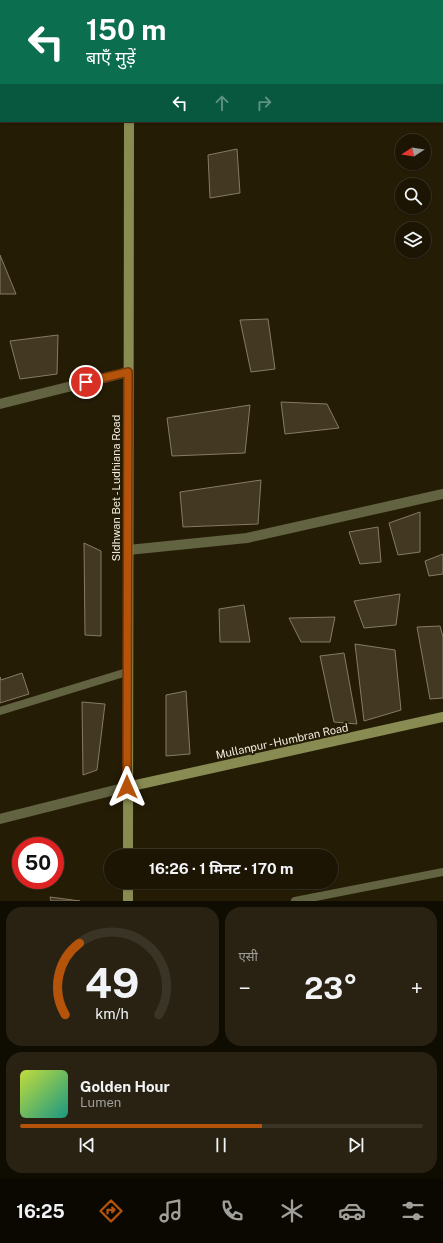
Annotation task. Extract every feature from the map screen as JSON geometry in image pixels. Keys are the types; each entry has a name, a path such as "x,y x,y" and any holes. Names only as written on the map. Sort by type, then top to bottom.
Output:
{"main road":[{"name":"SIdhwan Bet - Ludhiana Road","path":"128,122 128,849"},
{"name":"Mullanpur - Humbran Road","path":"127,787 443,718"},
{"path":"128,889 128,901"}],"street":[{"path":"0,404 128,372"},
{"path":"128,550 247,538 443,494"},
{"path":"0,819 127,787"}],"lane":[{"path":"0,711 128,672"},
{"path":"295,901 443,872"}],"building":[{"path":"237,149 240,193 210,198 208,155"},
{"path":"0,255 16,294 0,294"},
{"path":"268,319 275,369 251,372 240,320"},
{"path":"58,335 57,374 20,379 10,341"},
{"path":"281,402 327,404 339,428 285,434"},
{"path":"250,405 245,453 172,456 167,418"},
{"path":"261,480 258,524 183,527 180,492"},
{"path":"420,512 420,552 398,555 389,523"},
{"path":"378,527 381,562 360,564 349,532"},
{"path":"84,543 101,551 101,636 85,635"},
{"path":"443,554 443,574 429,576 425,561"},
{"path":"400,594 396,625 364,628 354,601"},
{"path":"244,605 250,642 220,642 219,609"},
{"path":"335,617 330,642 301,642 289,618"},
{"path":"440,626 443,637 443,698 430,699 417,627"},
{"path":"355,644 395,650 401,710 364,721"},
{"path":"344,653 357,724 334,722 320,656"},
{"path":"22,673 29,694 0,703 0,677 1,680"},
{"path":"186,691 190,754 166,756 166,695"},
{"path":"82,702 105,704 97,770 83,775"},
{"path":"50,897 80,901 51,901"}],"route":[{"path":"86,382 128,372 127,787"}]}
